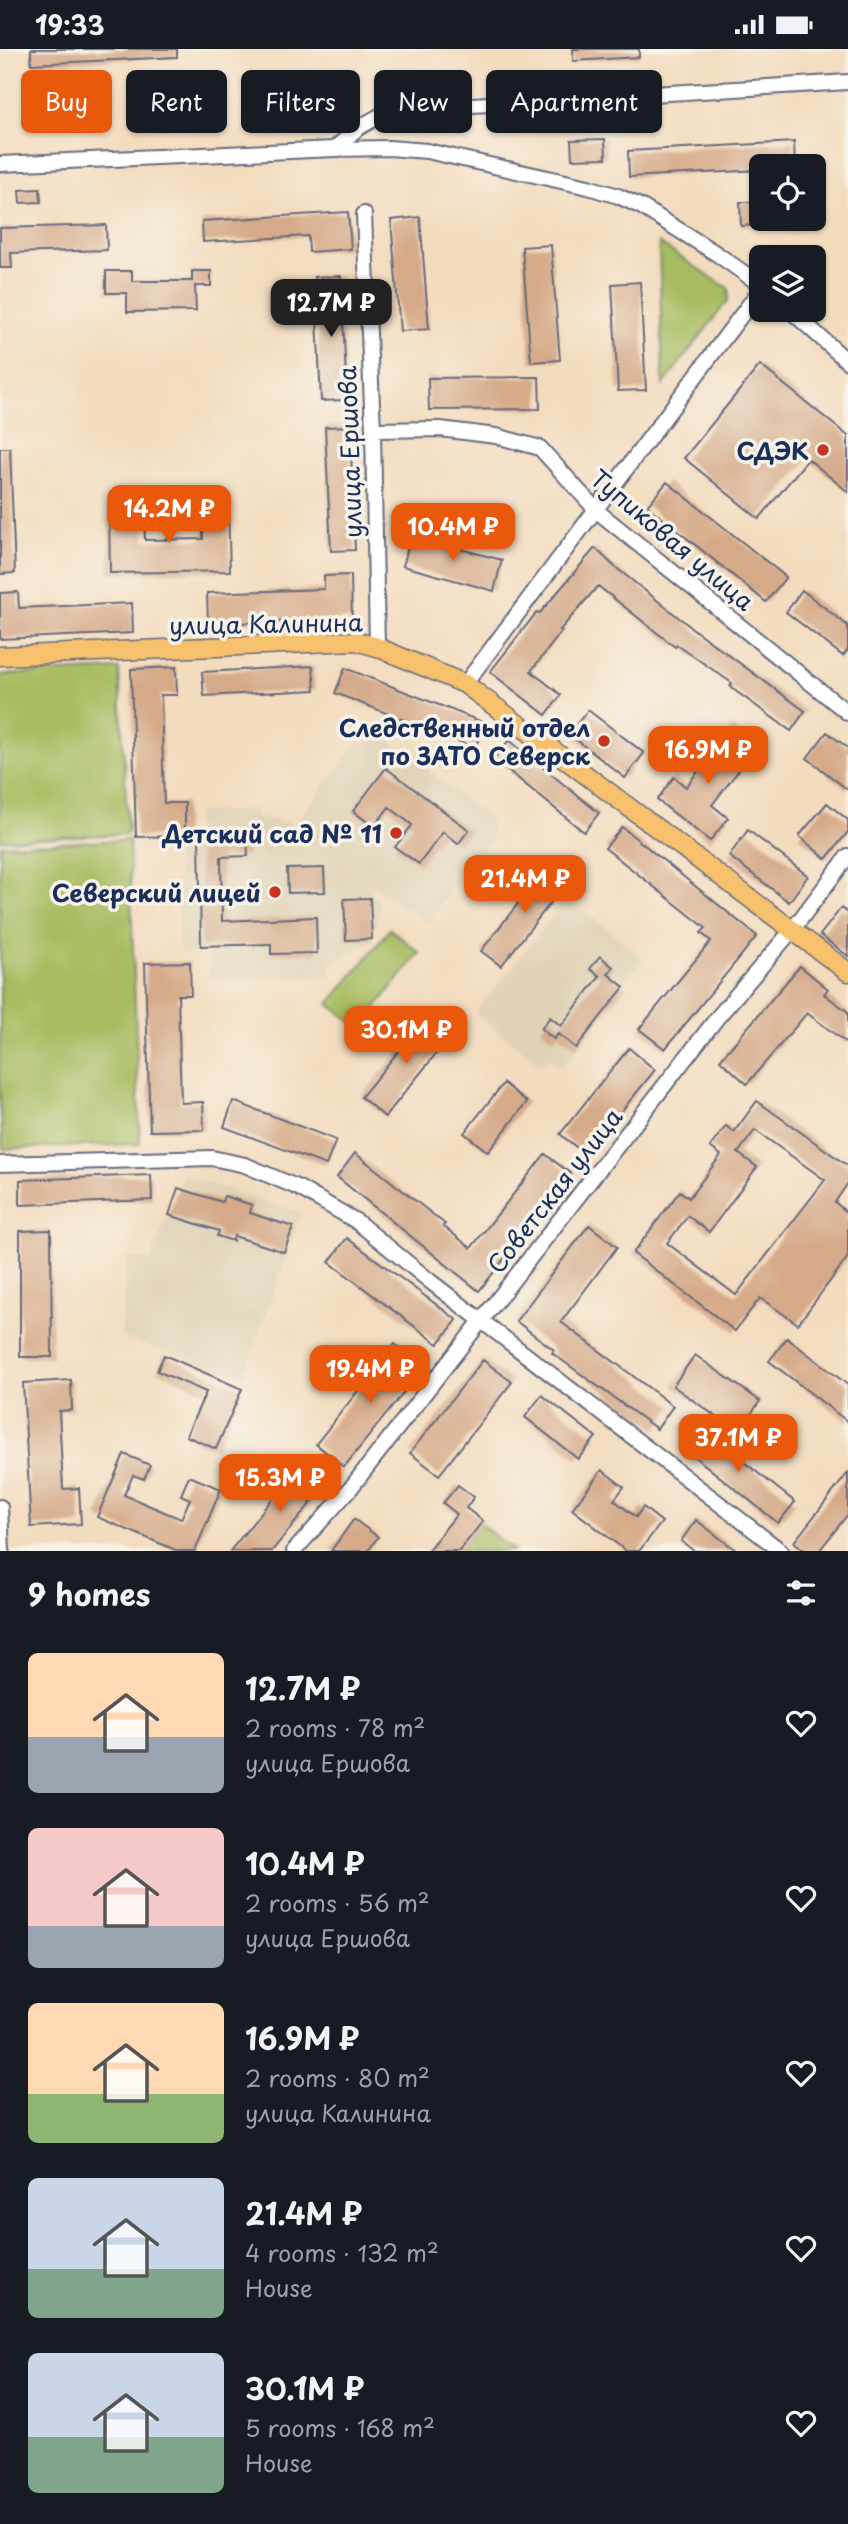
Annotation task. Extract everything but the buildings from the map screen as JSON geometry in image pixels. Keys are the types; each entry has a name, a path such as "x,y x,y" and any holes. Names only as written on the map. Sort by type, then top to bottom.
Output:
{"main road":[{"name":"улица Калинина","path":"0,656 356,641 377,647 465,684 848,972"}],"street":[{"path":"334,149 358,128 390,110 848,82"},
{"path":"0,164 334,149 389,148 427,152 618,196 642,207 717,254 749,278"},
{"name":"улица Ершова","path":"364,214 373,430 377,647"},
{"path":"465,684 597,511 749,303"},
{"path":"803,322 848,362"},
{"name":"Тупиковая улица","path":"373,430 440,429 495,436 540,448 597,511 848,713"},
{"name":"Советская улица","path":"294,1551 350,1489 717,1018 793,929 848,856"},
{"path":"0,1164 212,1158 245,1165 299,1188 356,1221 481,1321 781,1551"},
{"path":"0,1507 2,1551"}],"shaded area":[{"path":"387,738 490,819 491,839 428,922 366,882 380,904 373,940 330,964 331,976 209,980 208,951 180,952 176,838 196,837 196,812 256,810 256,817 287,822 293,826 357,744"},
{"path":"567,898 643,958 623,983 627,987 562,1068 548,1057 541,1065 475,1013"},
{"path":"182,1175 301,1213 243,1377 121,1337 128,1257 151,1260"}],"green space":[{"path":"659,243 729,289 728,300 663,385"},
{"path":"119,669 128,834 0,840 0,675"},
{"path":"129,840 140,1144 3,1149 0,1103 0,845"},
{"path":"390,929 420,953 359,1028 329,1004"},
{"path":"480,1524 514,1551 459,1551"}],"place":[{"name":"СДЭК","path":"823,450"},
{"name":"Следственный отдел по ЗАТО Северск","path":"604,741"},
{"name":"Детский сад № 11","path":"396,833"},
{"name":"Северский лицей","path":"275,892"}]}
